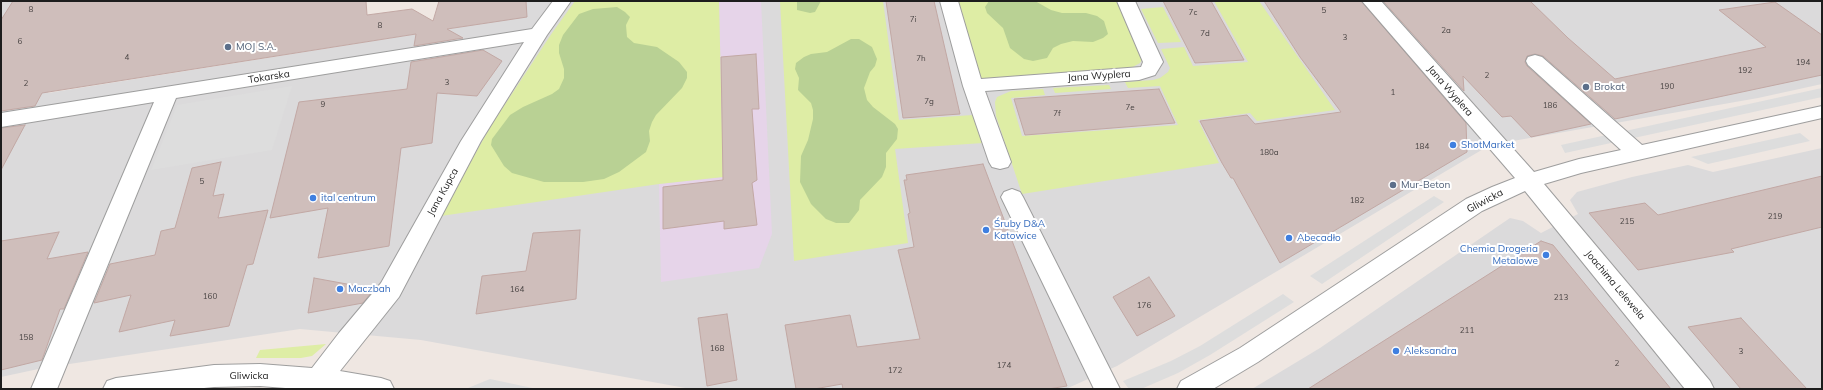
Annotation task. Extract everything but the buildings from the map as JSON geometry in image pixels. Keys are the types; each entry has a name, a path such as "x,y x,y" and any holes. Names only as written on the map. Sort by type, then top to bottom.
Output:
{"street":[{"name":"Jana Kupca","path":"315,384 348,340 390,290 471,142 538,34 562,1"},
{"path":"949,1 973,86 1000,162"},
{"name":"Jana Wyplera","path":"973,86 1139,74 1148,70 1153,62 1126,1"},
{"name":"Jana Wyplera","path":"1371,1 1529,181"},
{"name":"Tokarska","path":"1,120 538,34"},
{"path":"1535,61 1606,127 1637,152"},
{"path":"44,389 168,93"},
{"name":"Gliwicka","path":"1190,389 1249,355 1474,205 1500,192 1564,170 1637,152 1822,112"},
{"name":"Joachima Lelewela","path":"1529,181 1701,389"},
{"path":"1012,197 1107,389"},
{"name":"Gliwicka","path":"116,389 152,383 214,376 260,375 315,384 353,383 381,389"}],"shaded area":[{"path":"1,1 103,1 48,93 516,18 520,1 1822,1 1822,84 1758,98 1490,145 1117,366 1068,388 691,389 421,340 300,329 43,368 1,377"},
{"path":"719,1 761,1 772,234 759,268 661,282 659,184 723,177"},
{"path":"292,86 272,150 151,170 177,105"},
{"path":"1822,88 1822,97 1565,153 1561,145"},
{"path":"1800,133 1810,141 1708,164 1691,157"},
{"path":"1822,148 1822,389 1252,389 1320,348 1510,218 1523,221 1541,233 1578,214 1570,200 1577,192 1632,177 1688,165 1713,172"},
{"path":"1434,196 1444,202 1322,284 1310,276"},
{"path":"1283,294 1294,302 1210,355 1178,373 1141,389 1129,389 1123,381 1171,361 1200,346"},
{"path":"490,379 537,389 468,388"}],"green space":[{"path":"575,1 719,1 723,177 659,184 441,216 490,127"},
{"path":"780,1 883,1 899,120 973,115 983,143 895,149 908,243 794,261"},
{"path":"797,1 821,1 815,12 810,13 797,10"},
{"path":"956,1 1117,1 1142,60 1140,63 1131,68 980,81"},
{"path":"989,1 1035,1 1051,10 1062,13 1086,13 1097,16 1104,21 1108,34 1093,42 1073,41 1061,44 1053,48 1047,58 1033,61 1024,59 1010,48 1003,28 987,13 985,7"},
{"path":"1214,1 1259,1 1335,110 1257,121 1250,113 1198,120 1219,163 1022,194 996,116 995,102 997,97 1011,91 1043,89 1045,95 1011,98 1022,136 1178,125 1160,86 1128,88 1125,82 1153,80 1160,78 1168,72 1170,68 1161,49 1184,47 1193,66 1248,62"},
{"path":"617,7 630,17 626,25 627,37 634,43 657,47 679,62 687,72 687,78 682,88 656,115 652,122 649,131 650,141 646,152 619,172 604,179 583,182 544,182 512,173 504,166 491,145 492,139 510,115 559,89 564,78 564,69 559,53 559,45 563,35 579,14 593,9"},
{"path":"1163,7 1181,42 1158,43 1141,9"},
{"path":"851,39 859,39 872,47 877,59 864,88 867,100 873,107 895,124 898,129 897,139 886,153 886,167 882,177 860,200 859,210 849,223 836,223 826,219 811,204 800,182 801,156 808,140 813,119 813,110 811,103 798,90 799,78 795,69 796,63 804,57 811,54 827,52"},
{"path":"1109,85 1111,89 1055,93 1053,88"},
{"path":"326,344 312,356 301,358 256,358 260,350"}],"place":[{"name":"MOJ S.A.","path":"228,47"},
{"name":"Brokat","path":"1586,87"},
{"name":"ShotMarket","path":"1453,145"},
{"name":"Mur-Beton","path":"1393,185"},
{"name":"ital centrum","path":"313,198"},
{"name":"Śruby D&A Katowice","path":"986,230"},
{"name":"Abecadło","path":"1289,238"},
{"name":"Chemia Drogeria Metalowe","path":"1546,255"},
{"name":"Maczbah","path":"340,289"},
{"name":"Aleksandra","path":"1396,351"}]}
